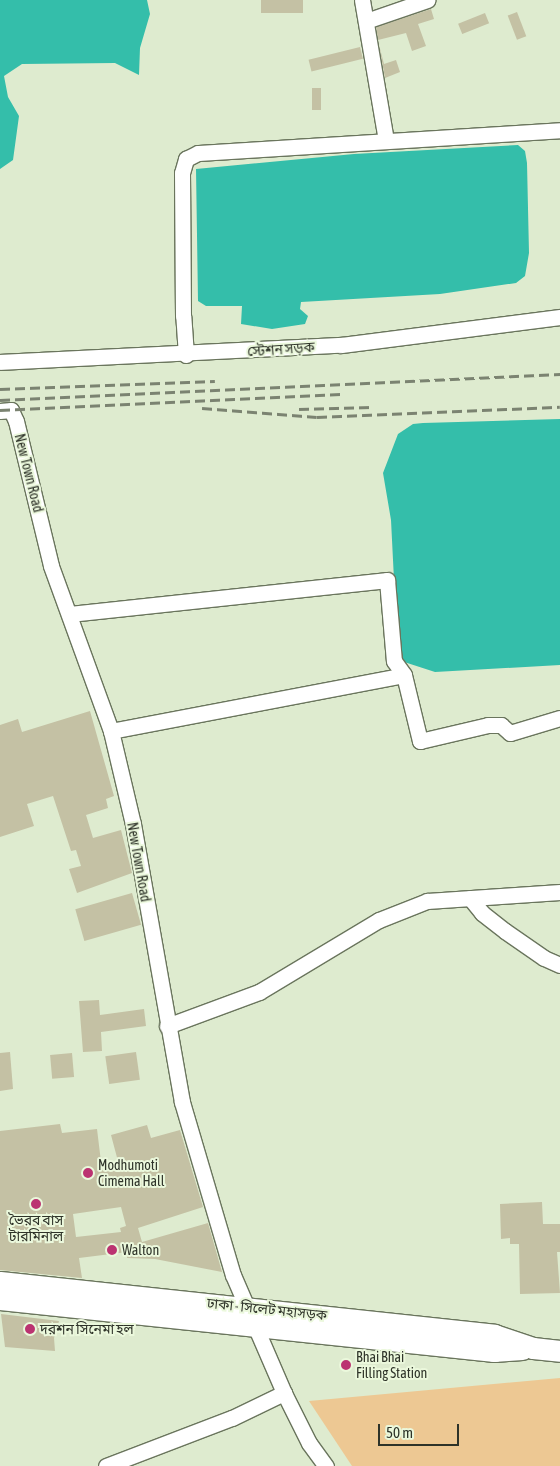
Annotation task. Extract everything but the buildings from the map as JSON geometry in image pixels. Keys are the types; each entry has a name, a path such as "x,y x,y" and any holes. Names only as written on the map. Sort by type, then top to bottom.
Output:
{"highway":[{"name":"ঢাকা - সিলেট মহাসড়ক","path":"0,1282 250,1315 494,1351 533,1348 560,1351"},
{"name":"ঢাকা - সিলেট মহাসড়ক","path":"0,1299 250,1315"}],"street":[{"path":"362,0 386,140"},
{"path":"366,21 427,0"},
{"path":"186,355 183,316 182,192 186,159 198,153 560,130"},
{"name":"স্টেশন সড়ক","path":"0,362 186,355 351,344 560,317"},
{"name":"New Town Road","path":"0,411 11,410 16,421 51,566 70,614 111,732 133,824 167,1026 182,1102 233,1275 284,1393 309,1443 326,1466"},
{"path":"70,614 387,580 394,661 404,675 420,741 488,725 501,725 510,733 560,718"},
{"path":"111,732 404,675"},
{"path":"167,1026 259,992 379,920 427,901 560,892"},
{"path":"470,898 482,913 544,958 560,965"},
{"path":"106,1466 232,1418 284,1393"}],"shaded area":[{"path":"560,1378 560,1466 352,1466 309,1401"}],"water":[{"path":"0,0 147,0 150,14 140,48 139,75 115,63 22,64 4,76 8,97 19,116 13,160 0,169"},
{"path":"518,145 525,151 527,163 529,253 525,276 516,283 440,294 301,302 300,309 308,316 305,324 272,329 241,324 242,306 206,306 198,301 196,169 354,154"},
{"path":"560,419 560,665 435,672 398,660 391,520 383,473 398,434 413,424 423,423"}],"railway":[{"path":"0,400 560,374"},
{"path":"0,389 215,381"},
{"path":"0,410 341,394"},
{"path":"299,409 372,407"},
{"path":"202,408 317,417 560,407"}],"place":[{"name":"Modhumoti Cimema Hall","path":"88,1173"},
{"name":"ভৈরব বাস টারমিনাল","path":"36,1204"},
{"name":"Walton","path":"112,1250"},
{"name":"দরশন সিনেমা হল","path":"30,1329"},
{"name":"Bhai Bhai Filling Station","path":"346,1365"}]}
